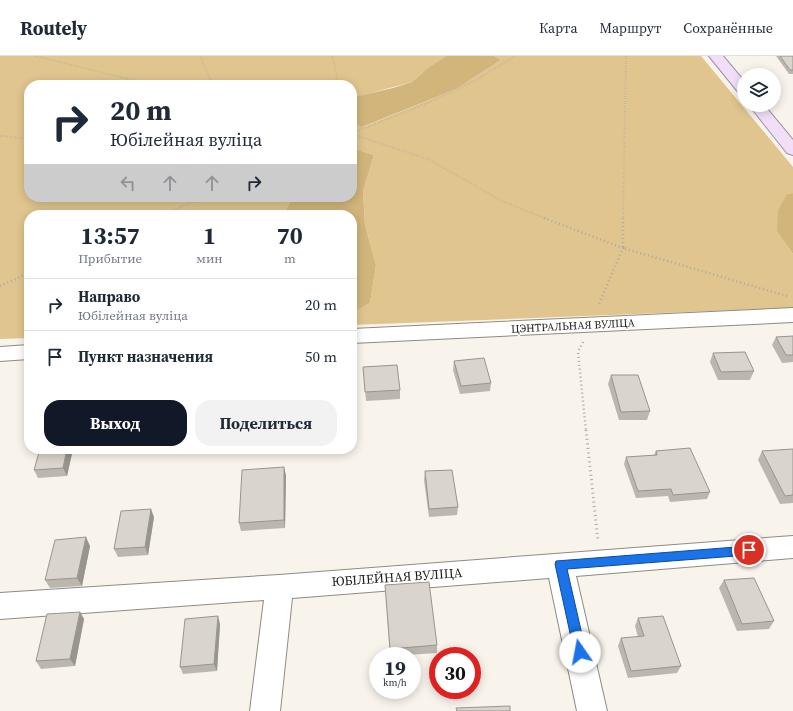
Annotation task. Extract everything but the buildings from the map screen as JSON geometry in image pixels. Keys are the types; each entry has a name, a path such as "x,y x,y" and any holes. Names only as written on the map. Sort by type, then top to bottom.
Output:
{"main road":[{"path":"716,56 737,82"},
{"path":"762,112 793,150"}],"street":[{"name":"ЦЭНТРАЛЬНАЯ ВУЛІЦА","path":"357,336 793,315"},
{"path":"0,354 24,352"},
{"name":"ЮБІЛЕЙНАЯ ВУЛІЦА","path":"0,606 279,587 793,547"},
{"path":"560,564 592,711"},
{"path":"265,711 279,587"}],"path":[{"path":"35,56 133,80"},
{"path":"200,56 211,80"},
{"path":"332,56 338,80"},
{"path":"357,132 464,86 515,56"},
{"path":"600,562 578,352 622,248 626,56"},
{"path":"0,136 24,138"},
{"path":"357,136 428,159 502,201 622,248 793,298"},
{"path":"174,210 192,202"},
{"path":"0,286 24,275"}],"shaded area":[{"path":"0,56 446,56 429,67 412,82 357,97 357,80 24,80 24,202 290,202 286,210 24,210 24,338 0,339"},
{"path":"446,56 494,56 501,60 456,89 362,127 357,125 357,96 412,82 429,67"},
{"path":"494,56 701,56 737,99 737,112 747,112 793,167 793,193 787,194 777,232 793,254 793,308 357,325 357,310 370,303 376,265 365,225 363,191 374,155 357,150 357,125 363,127 456,89 501,60"},
{"path":"357,150 374,155 363,191 365,225 376,265 370,303 357,310 357,210 286,210 290,202 357,202"},
{"path":"793,193 793,254 777,232 778,211 787,194"}],"route":[{"path":"580,652 560,564 749,550"}]}
